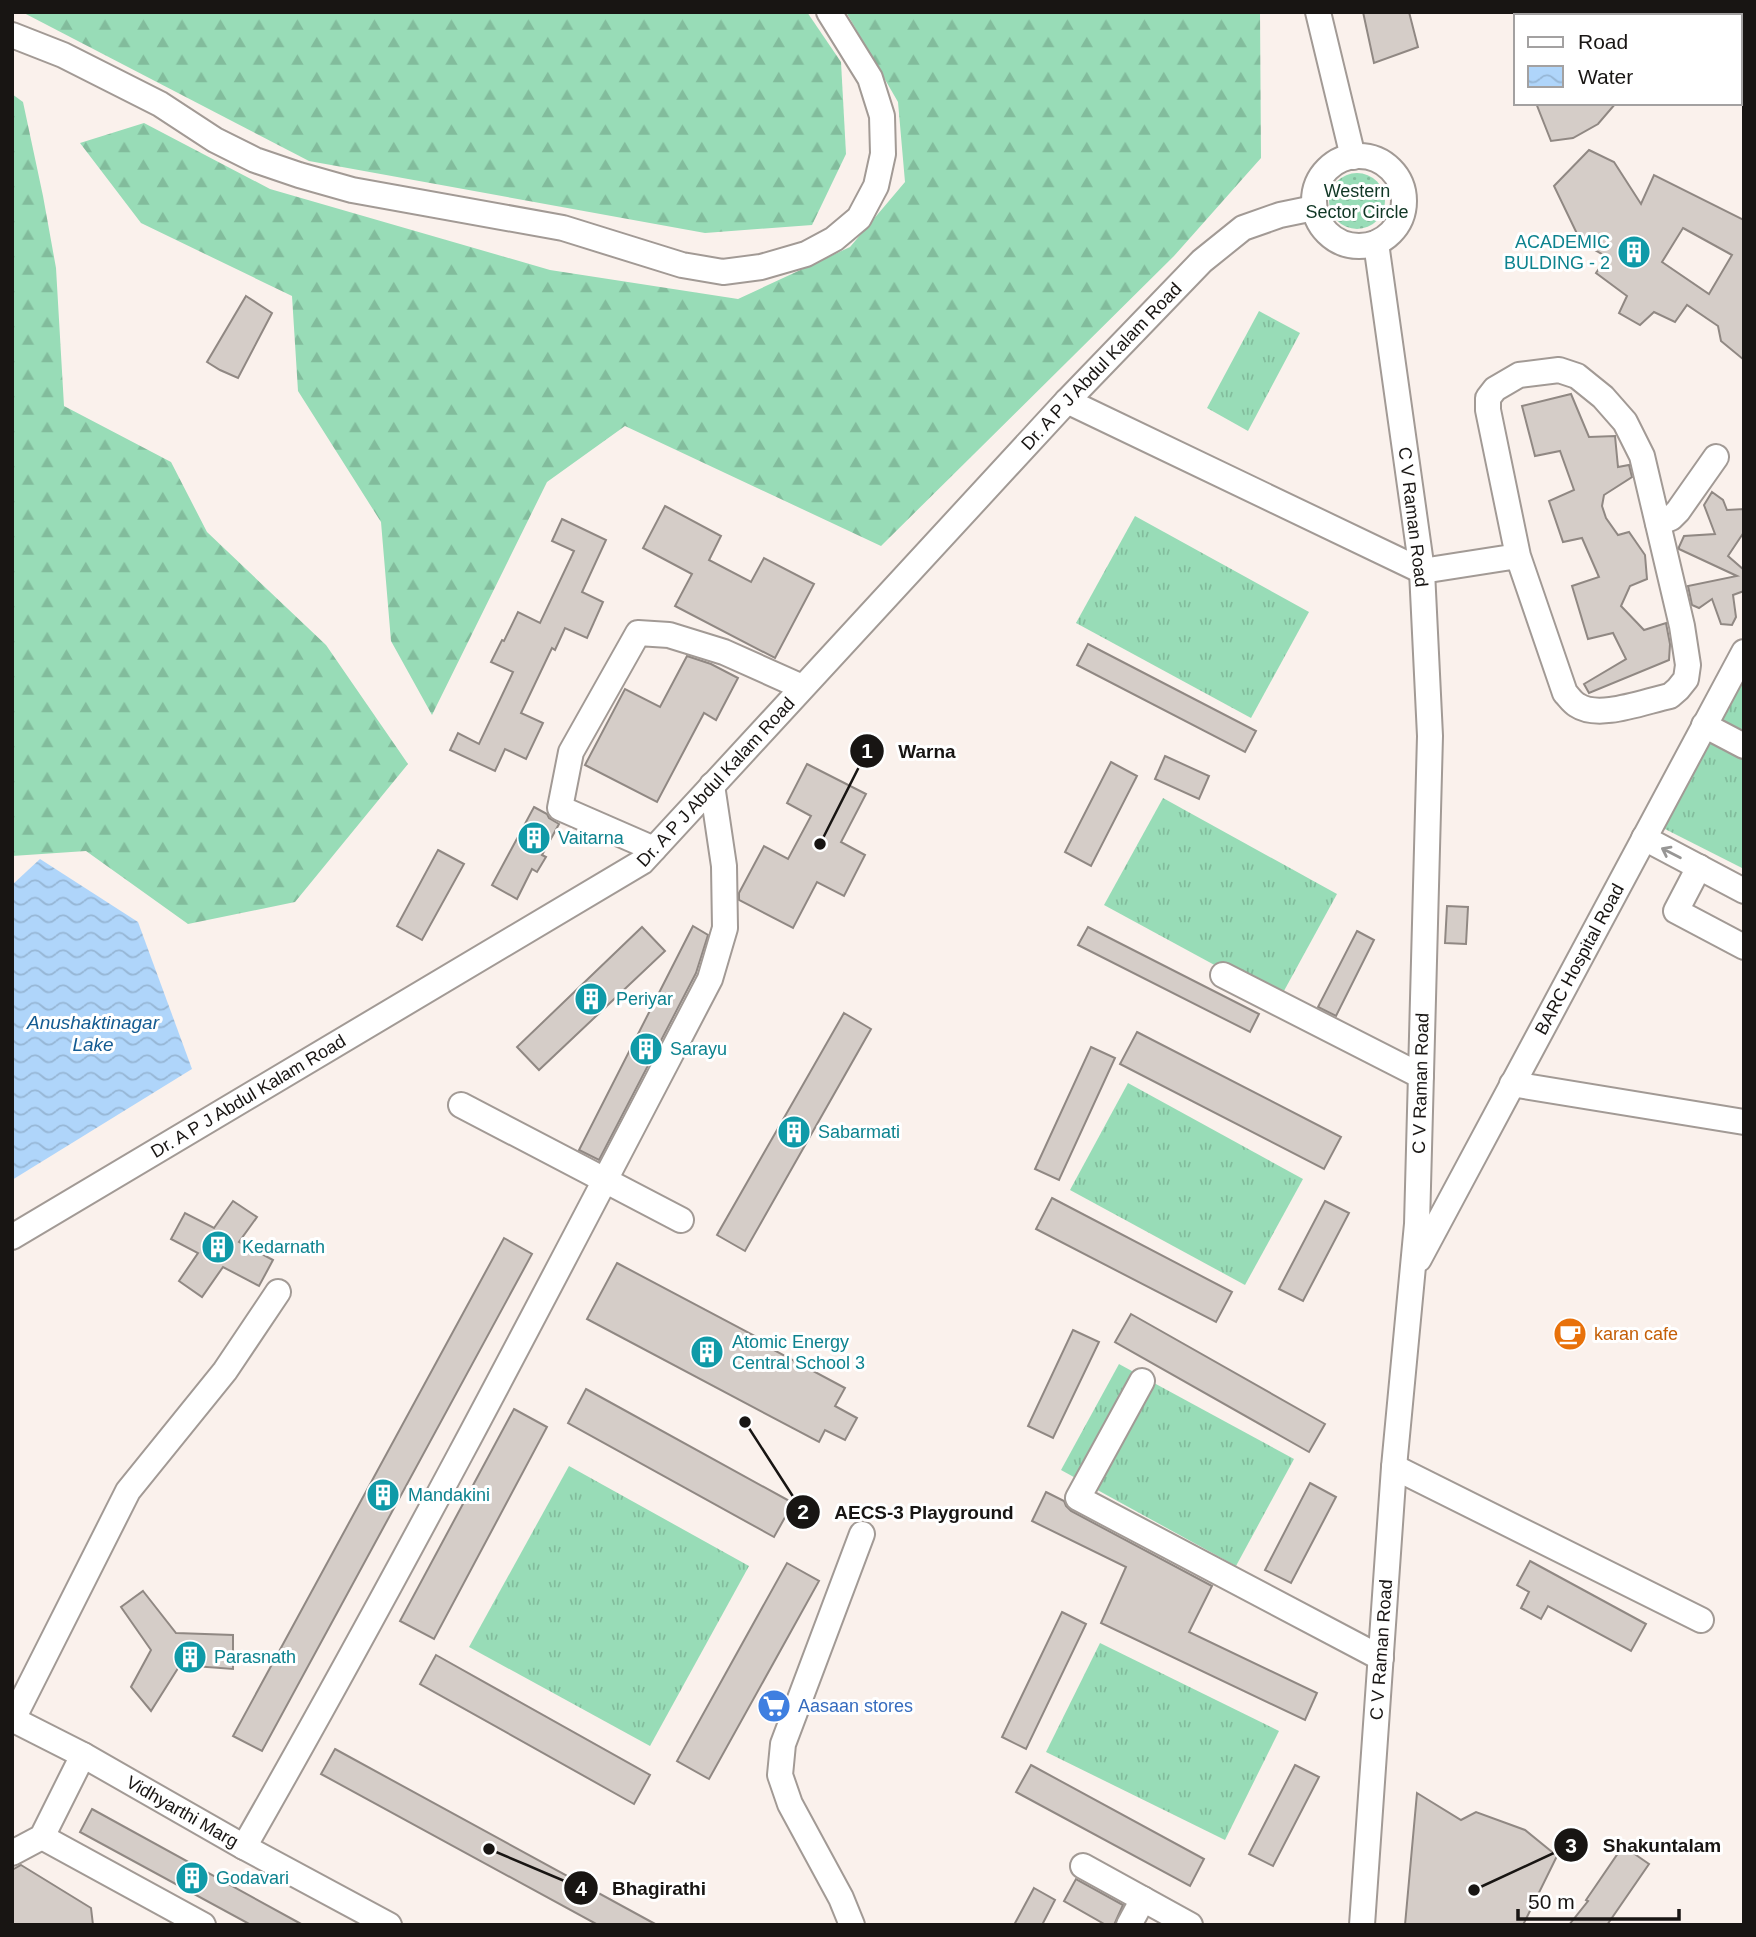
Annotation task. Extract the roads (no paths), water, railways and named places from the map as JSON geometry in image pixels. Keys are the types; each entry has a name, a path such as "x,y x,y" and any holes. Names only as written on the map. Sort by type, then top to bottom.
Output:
{"street":[{"path":"12,35 63,55 160,104 215,140 255,160 299,175 352,190 563,228 682,265 723,272 761,267 806,254 834,239 859,218 876,186 883,154 882,116 870,78 829,12"},
{"path":"1318,12 1353,157"},
{"path":"1353,157 1376,160 1386,166 1400,184 1403,195 1403,207 1395,228 1386,237 1365,246 1353,246 1332,237 1323,229 1314,208 1314,196 1323,174 1341,160 1353,157"},
{"name":"Dr. A P J Abdul Kalam Road","path":"12,1237 642,862 1067,401 1202,261 1242,228 1280,215 1314,208"},
{"name":"C V Raman Road","path":"1362,1925 1394,1467 1418,1210 1430,736 1422,571 1376,243"},
{"path":"1559,370 1577,376 1603,397 1625,422 1642,456 1658,523 1682,626 1688,665 1686,679 1670,695 1657,699 1604,711 1584,709 1574,704 1565,693 1518,556 1488,410 1488,398 1494,389 1519,375 1559,370"},
{"path":"1067,401 1422,571 1518,556"},
{"path":"1658,523 1671,518 1678,511 1716,457"},
{"path":"654,849 560,808 571,752 638,633 669,635 724,652 802,687"},
{"name":"BARC Hospital Road","path":"1414,1269 1744,652"},
{"path":"1704,725 1744,746"},
{"path":"244,1847 324,1707 522,1341 710,979 725,928 724,866 712,785"},
{"path":"1644,838 1744,891"},
{"path":"1699,867 1676,911 1744,947"},
{"path":"1223,975 1421,1076"},
{"path":"1512,1084 1744,1122"},
{"path":"461,1105 681,1220"},
{"path":"13,1719 128,1491 225,1371 278,1292"},
{"path":"1142,1381 1078,1498 1381,1658"},
{"path":"1394,1467 1701,1620"},
{"path":"852,1925 841,1898 790,1804 780,1775 783,1744 862,1534"},
{"name":"Vidhyarthi Marg","path":"13,1719 390,1925"},
{"path":"12,1853 42,1837 83,1755"},
{"path":"42,1837 204,1925"},
{"path":"1083,1866 1190,1925"},
{"path":"1129,1925 1143,1899"}],"water":[{"name":"Anushaktinagar Lake","path":"40,859 138,922 192,1069 12,1180 12,885"}],"place":[{"name":"ACADEMIC BULDING - 2","path":"1634,252"},
{"name":"Vaitarna","path":"534,838"},
{"name":"Warna","path":"820,844"},
{"name":"Periyar","path":"591,999"},
{"name":"Sarayu","path":"646,1049"},
{"name":"Sabarmati","path":"794,1132"},
{"name":"Kedarnath","path":"218,1247"},
{"name":"karan cafe","path":"1570,1334"},
{"name":"Atomic Energy Central School 3","path":"707,1352"},
{"name":"AECS-3 Playground","path":"745,1422"},
{"name":"Mandakini","path":"383,1495"},
{"name":"Parasnath","path":"190,1657"},
{"name":"Aasaan stores","path":"774,1706"},
{"name":"Bhagirathi","path":"489,1849"},
{"name":"Godavari","path":"192,1878"},
{"name":"Shakuntalam","path":"1474,1890"}],"park label":[{"name":"Western Sector Circle","path":"1357,201"}]}
